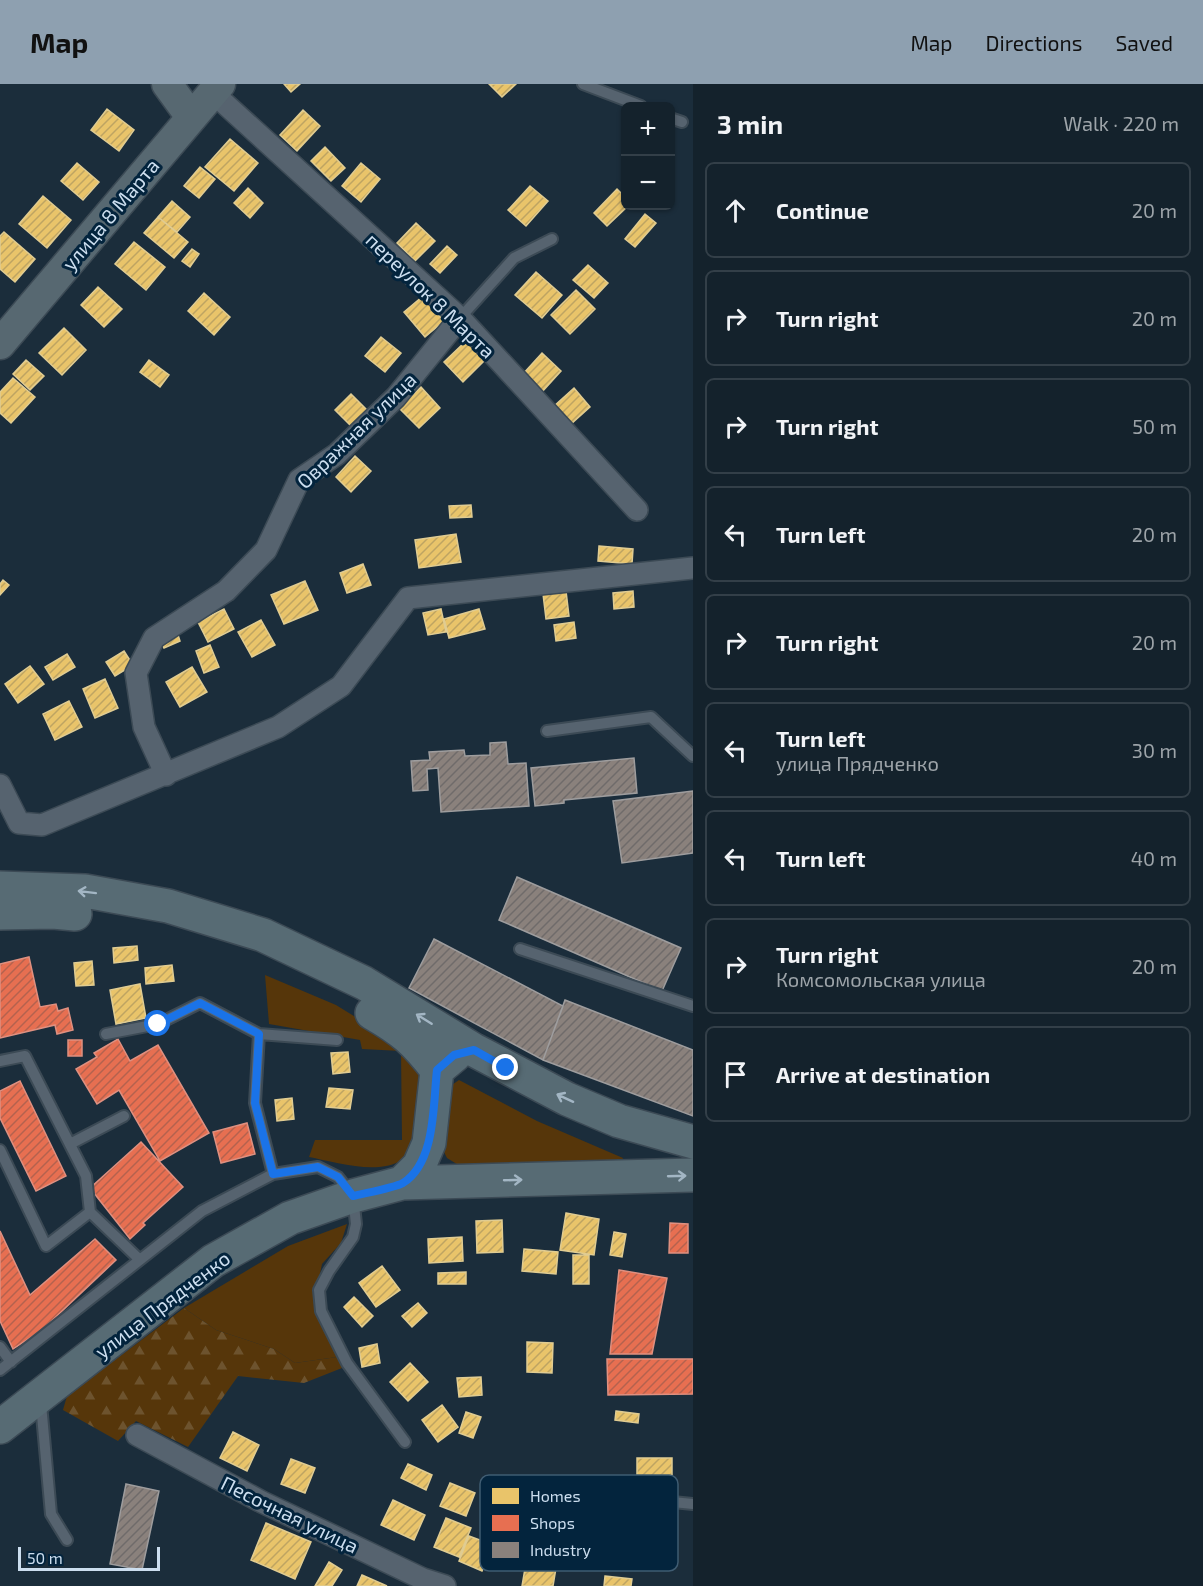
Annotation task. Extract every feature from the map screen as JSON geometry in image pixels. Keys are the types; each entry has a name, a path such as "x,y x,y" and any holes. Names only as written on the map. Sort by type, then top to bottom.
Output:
{"main road":[{"path":"167,84 191,117"},
{"name":"улица 8 Марта","path":"0,344 216,88"},
{"path":"0,888 85,891 168,906 263,935 364,983 474,1050 567,1099 619,1120 693,1142"},
{"path":"0,913 53,912 139,920 229,946 322,984 400,1029 420,1048 437,1070"},
{"path":"402,1183 419,1166 429,1143 437,1070 454,1055 474,1050"},
{"path":"619,1120 631,1134 636,1147 634,1164 620,1177"},
{"path":"429,1143 437,1167 455,1182"},
{"name":"улица Прядченко","path":"0,1427 213,1261 290,1218 353,1196 402,1183 693,1175"}],"street":[{"name":"переулок 8 Марта","path":"216,88 460,318 637,510"},
{"name":"Овражная улица","path":"166,775 144,727 136,673 154,638 226,591 266,550 299,480 337,454 396,397 460,318"},
{"path":"0,785 19,823 42,825 278,727 341,686 408,598 693,568"},
{"name":"Песочная улица","path":"137,1435 262,1502 423,1579 445,1586"}],"lane":[{"path":"583,84 630,102"},
{"path":"675,120 682,123"},
{"path":"460,318 514,258 552,239"},
{"path":"547,731 651,717 693,756"},
{"path":"520,949 693,1006"},
{"path":"106,1034 158,1024 200,1003 259,1034 337,1040"},
{"path":"259,1034 255,1103 273,1174"},
{"path":"0,1061 25,1056 86,1176 90,1212 140,1259"},
{"path":"70,1144 124,1116"},
{"path":"0,1150 46,1246 90,1212"},
{"path":"0,1370 202,1211 273,1174 318,1167 338,1177 353,1196 356,1224 353,1237 329,1271 319,1290 321,1311 348,1363 405,1442"},
{"path":"0,1347 11,1362"},
{"path":"40,1397 51,1514 67,1540"},
{"path":"678,1502 693,1504"}],"green space":[{"path":"265,975 336,1005 401,1045 423,1071 418,1132 409,1154 398,1162 369,1167 309,1157 315,1140 402,1140 401,1051 362,1049 360,1040 269,1024"},
{"path":"459,1080 537,1121 623,1158 621,1164 460,1166 447,1158 440,1144 449,1087"},
{"path":"347,1224 341,1243 322,1264 314,1303 337,1357 295,1363 274,1349 216,1330 184,1308 288,1246"},
{"path":"184,1308 216,1330 274,1349 295,1363 337,1357 342,1368 304,1383 238,1376 188,1447 136,1421 118,1441 63,1410 67,1396"}],"building: Homes":[{"path":"284,84 300,84 291,92"},
{"path":"489,84 516,84 502,97"},
{"path":"107,109 134,130 119,151 91,130"},
{"path":"303,110 320,126 297,151 280,135"},
{"path":"230,139 258,163 234,191 205,167"},
{"path":"325,147 345,168 331,181 311,161"},
{"path":"77,163 99,182 83,200 61,181"},
{"path":"361,163 380,179 361,202 342,186"},
{"path":"200,167 215,179 199,198 184,186"},
{"path":"530,186 548,201 526,226 508,210"},
{"path":"248,188 263,203 250,218 234,203"},
{"path":"617,189 621,193 621,210 624,210 607,226 594,213"},
{"path":"43,196 71,220 47,248 19,224"},
{"path":"172,201 190,217 177,232 158,217"},
{"path":"645,214 656,223 635,247 625,239"},
{"path":"158,217 188,242 174,258 144,233"},
{"path":"416,223 435,241 415,261 397,243"},
{"path":"4,232 35,259 15,282 0,269 0,236"},
{"path":"134,242 165,267 146,290 115,264"},
{"path":"447,246 457,255 440,273 430,264"},
{"path":"192,249 199,254 190,267 182,261"},
{"path":"588,265 608,283 594,298 573,280"},
{"path":"536,272 562,295 542,318 515,295"},
{"path":"98,287 122,309 104,327 81,305"},
{"path":"576,290 595,309 570,334 551,315"},
{"path":"204,293 230,317 214,335 188,311"},
{"path":"423,296 444,321 425,337 404,312"},
{"path":"64,328 86,350 62,375 39,353"},
{"path":"381,337 401,353 385,372 365,356"},
{"path":"467,340 486,359 463,382 444,362"},
{"path":"542,353 561,371 542,392 523,374"},
{"path":"26,360 44,376 30,390 13,374"},
{"path":"149,360 169,375 160,387 140,372"},
{"path":"13,378 35,397 11,423 0,413 0,392"},
{"path":"421,387 440,408 419,428 399,408"},
{"path":"574,388 590,407 570,425 553,407"},
{"path":"351,394 367,410 351,426 335,410"},
{"path":"355,456 371,471 351,492 336,477"},
{"path":"471,505 472,517 450,518 449,506"},
{"path":"456,534 461,562 419,568 415,540"},
{"path":"599,546 633,549 632,564 598,561"},
{"path":"363,564 371,585 347,593 340,573"},
{"path":"3,580 9,585 0,595 0,584"},
{"path":"305,581 318,610 284,624 271,595"},
{"path":"566,591 569,616 546,619 543,594"},
{"path":"633,591 634,607 614,609 613,593"},
{"path":"224,609 234,629 208,642 198,622"},
{"path":"441,609 446,632 428,635 423,613"},
{"path":"479,609 485,629 449,638 444,619"},
{"path":"261,620 275,645 252,657 238,632"},
{"path":"574,622 576,638 556,641 554,625"},
{"path":"178,635 180,641 164,648 161,642"},
{"path":"210,645 219,667 204,673 196,651"},
{"path":"124,651 133,665 115,676 106,662"},
{"path":"67,654 75,667 53,680 45,667"},
{"path":"30,666 44,684 18,703 5,684"},
{"path":"192,667 207,692 180,707 166,682"},
{"path":"105,679 118,708 95,718 83,689"},
{"path":"69,701 82,727 55,740 43,714"},
{"path":"137,946 138,960 114,963 113,948"},
{"path":"92,961 94,985 76,986 74,963"},
{"path":"172,965 174,981 146,984 145,968"},
{"path":"140,984 146,1018 116,1024 110,990"},
{"path":"348,1052 350,1072 333,1074 331,1053"},
{"path":"329,1088 353,1090 350,1109 326,1107"},
{"path":"292,1098 294,1119 277,1121 275,1100"},
{"path":"566,1213 599,1219 594,1255 560,1250"},
{"path":"502,1220 503,1252 477,1253 476,1221"},
{"path":"614,1232 626,1234 622,1257 610,1255"},
{"path":"462,1237 463,1261 429,1263 428,1239"},
{"path":"524,1249 558,1252 556,1274 522,1271"},
{"path":"573,1255 589,1255 589,1284 573,1284"},
{"path":"382,1266 400,1290 376,1307 359,1283"},
{"path":"466,1272 466,1284 438,1284 438,1273"},
{"path":"354,1297 373,1316 362,1327 344,1307"},
{"path":"418,1303 427,1313 412,1327 402,1316"},
{"path":"527,1342 553,1343 552,1373 527,1372"},
{"path":"377,1344 380,1363 362,1367 359,1348"},
{"path":"410,1363 428,1382 408,1401 390,1382"},
{"path":"481,1377 482,1395 459,1397 457,1378"},
{"path":"442,1405 458,1427 438,1442 422,1420"},
{"path":"616,1411 639,1414 638,1423 615,1420"},
{"path":"466,1412 481,1417 473,1438 459,1433"},
{"path":"233,1432 259,1445 247,1471 220,1458"},
{"path":"637,1458 672,1458 672,1475 637,1475"},
{"path":"291,1459 315,1468 305,1493 281,1484"},
{"path":"408,1464 432,1475 426,1490 401,1478"},
{"path":"450,1483 475,1493 466,1516 440,1506"},
{"path":"393,1500 425,1515 414,1540 381,1525"},
{"path":"446,1518 471,1528 459,1557 434,1547"},
{"path":"266,1523 311,1542 295,1579 251,1560"},
{"path":"469,1536 480,1540 480,1570 459,1561"},
{"path":"329,1562 342,1570 332,1586 315,1586"},
{"path":"525,1571 556,1571 553,1586 522,1586"},
{"path":"362,1575 387,1586 357,1586"},
{"path":"605,1576 632,1579 631,1586 604,1586"}],"building: Shops":[{"path":"29,957 40,1007 56,1004 58,1011 68,1008 73,1030 57,1034 55,1025 0,1038 0,964"},
{"path":"118,1039 130,1061 158,1045 209,1133 160,1161 119,1090 97,1104 76,1069 97,1057 94,1053"},
{"path":"68,1040 82,1040 82,1056 68,1056"},
{"path":"20,1081 66,1176 36,1191 0,1118 0,1091"},
{"path":"247,1123 255,1154 221,1163 213,1132"},
{"path":"141,1142 183,1187 143,1223 145,1225 130,1239 90,1188"},
{"path":"670,1223 688,1224 688,1253 669,1253"},
{"path":"0,1231 30,1295 95,1239 116,1260 41,1331 13,1349 0,1321"},
{"path":"619,1270 667,1278 652,1354 610,1354"},
{"path":"607,1359 693,1359 693,1394 608,1395"}],"building: Industry":[{"path":"506,742 508,764 526,763 529,806 441,812 438,768 427,769 428,790 413,791 411,761 430,760 429,752 464,750 465,756 490,755 490,743"},
{"path":"634,758 637,793 564,800 564,803 535,806 531,768"},
{"path":"693,791 693,853 622,863 613,801"},
{"path":"517,877 681,948 662,991 499,920"},
{"path":"434,939 563,1006 543,1060 409,988"},
{"path":"565,1000 693,1050 693,1116 543,1060"},
{"path":"126,1484 159,1491 142,1570 110,1564"}],"route":[{"path":"158,1024 200,1003 259,1034 255,1103 273,1174 318,1167 338,1177 353,1196 402,1183 419,1166 429,1143 437,1070 454,1055 474,1050 506,1068"}]}
